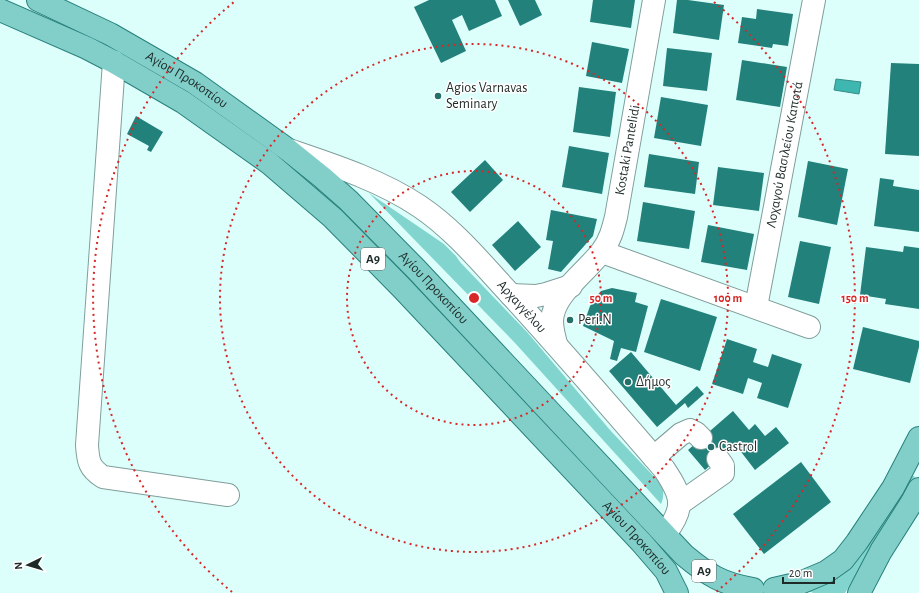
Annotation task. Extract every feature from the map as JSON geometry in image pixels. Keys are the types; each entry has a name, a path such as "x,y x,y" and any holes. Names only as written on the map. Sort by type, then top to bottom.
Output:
{"main road":[{"name":"Αγίου Προκοπίου","path":"38,0 110,34 195,83 287,149 348,200 684,555 704,572 724,582 763,591"},
{"name":"Αγίου Προκοπίου","path":"0,10 87,48 183,102 269,163 333,218 401,287 641,542 666,571 677,593"},
{"path":"763,591 800,582 826,572 843,560 857,542 893,488 919,438"},
{"path":"859,593 881,550 919,489"}],"street":[{"name":"Kostaki Pantelidi","path":"556,344 552,324 552,315 556,304 602,252 608,243 616,217 654,0"},
{"name":"Λοχαγού Βασιλείου Καποτά","path":"756,307 814,1"},
{"path":"114,62 87,445 88,460 94,471 103,477 228,495"},
{"name":"Αρχαγγέλου","path":"287,149 336,166 398,193 438,220 471,252 556,344 654,457 673,482 680,504"},
{"path":"602,252 809,326"},
{"name":"Kostaki Pantelidi","path":"511,295 536,296 571,286"},
{"path":"654,457 681,434 690,430 696,432 702,438"},
{"path":"665,534 676,518 680,504 723,473 723,466 718,459"}],"shaded area":[{"path":"836,79 861,82 859,94 834,90"},
{"path":"369,193 444,244 456,256 527,332 610,430 661,484 663,489 663,499 661,504 515,343"},
{"path":"907,472 915,477 845,593 813,593 803,588"}],"building":[{"path":"429,0 495,0 502,16 469,31 462,15 452,20 466,51 441,63 414,7"},
{"path":"508,0 535,0 542,15 520,26"},
{"path":"593,0 635,0 631,28 590,22"},
{"path":"677,0 724,5 719,40 673,33"},
{"path":"757,9 793,14 788,46 773,44 772,48 738,43 742,17 756,19"},
{"path":"592,42 629,49 622,83 586,76"},
{"path":"667,48 712,53 707,91 663,86"},
{"path":"742,60 787,67 780,107 736,100"},
{"path":"891,63 919,64 919,156 885,154"},
{"path":"579,87 616,92 610,137 573,132"},
{"path":"661,97 708,105 701,146 654,138"},
{"path":"136,116 163,132 151,152 147,150 149,146 127,134"},
{"path":"569,146 609,153 602,194 562,187"},
{"path":"649,154 699,162 695,194 644,187"},
{"path":"485,160 503,180 470,212 451,192"},
{"path":"808,161 848,169 837,225 798,217"},
{"path":"718,167 764,173 759,211 713,205"},
{"path":"880,178 894,180 893,186 919,190 919,232 874,226"},
{"path":"643,202 695,211 689,249 637,241"},
{"path":"551,210 597,219 593,236 561,272 548,269 553,241 546,240"},
{"path":"518,221 541,247 515,271 492,245"},
{"path":"708,225 754,234 747,270 701,262"},
{"path":"800,241 831,247 819,304 788,297"},
{"path":"904,246 919,248 919,309 885,304 886,299 860,295 866,247 903,252"},
{"path":"612,288 637,293 635,302 648,306 636,352 621,348 617,361 610,359 614,341 583,326 590,306 595,298 601,291"},
{"path":"661,299 717,317 700,371 644,352"},
{"path":"863,327 919,341 919,347 910,383 853,369"},
{"path":"727,339 757,349 753,362 768,367 772,354 802,364 788,408 757,398 762,383 748,378 743,394 712,384"},
{"path":"631,352 676,405 697,386 704,394 688,408 685,403 657,427 609,371"},
{"path":"733,411 749,430 755,424 765,436 776,427 789,443 755,470 735,444 705,470 688,450"},
{"path":"801,462 831,502 764,554 733,514"}],"place":[{"name":"Agios Varnavas Seminary","path":"438,96"},
{"name":"Peri.N","path":"570,320"},
{"name":"Δήμος","path":"628,382"},
{"name":"Castrol","path":"711,447"}]}
